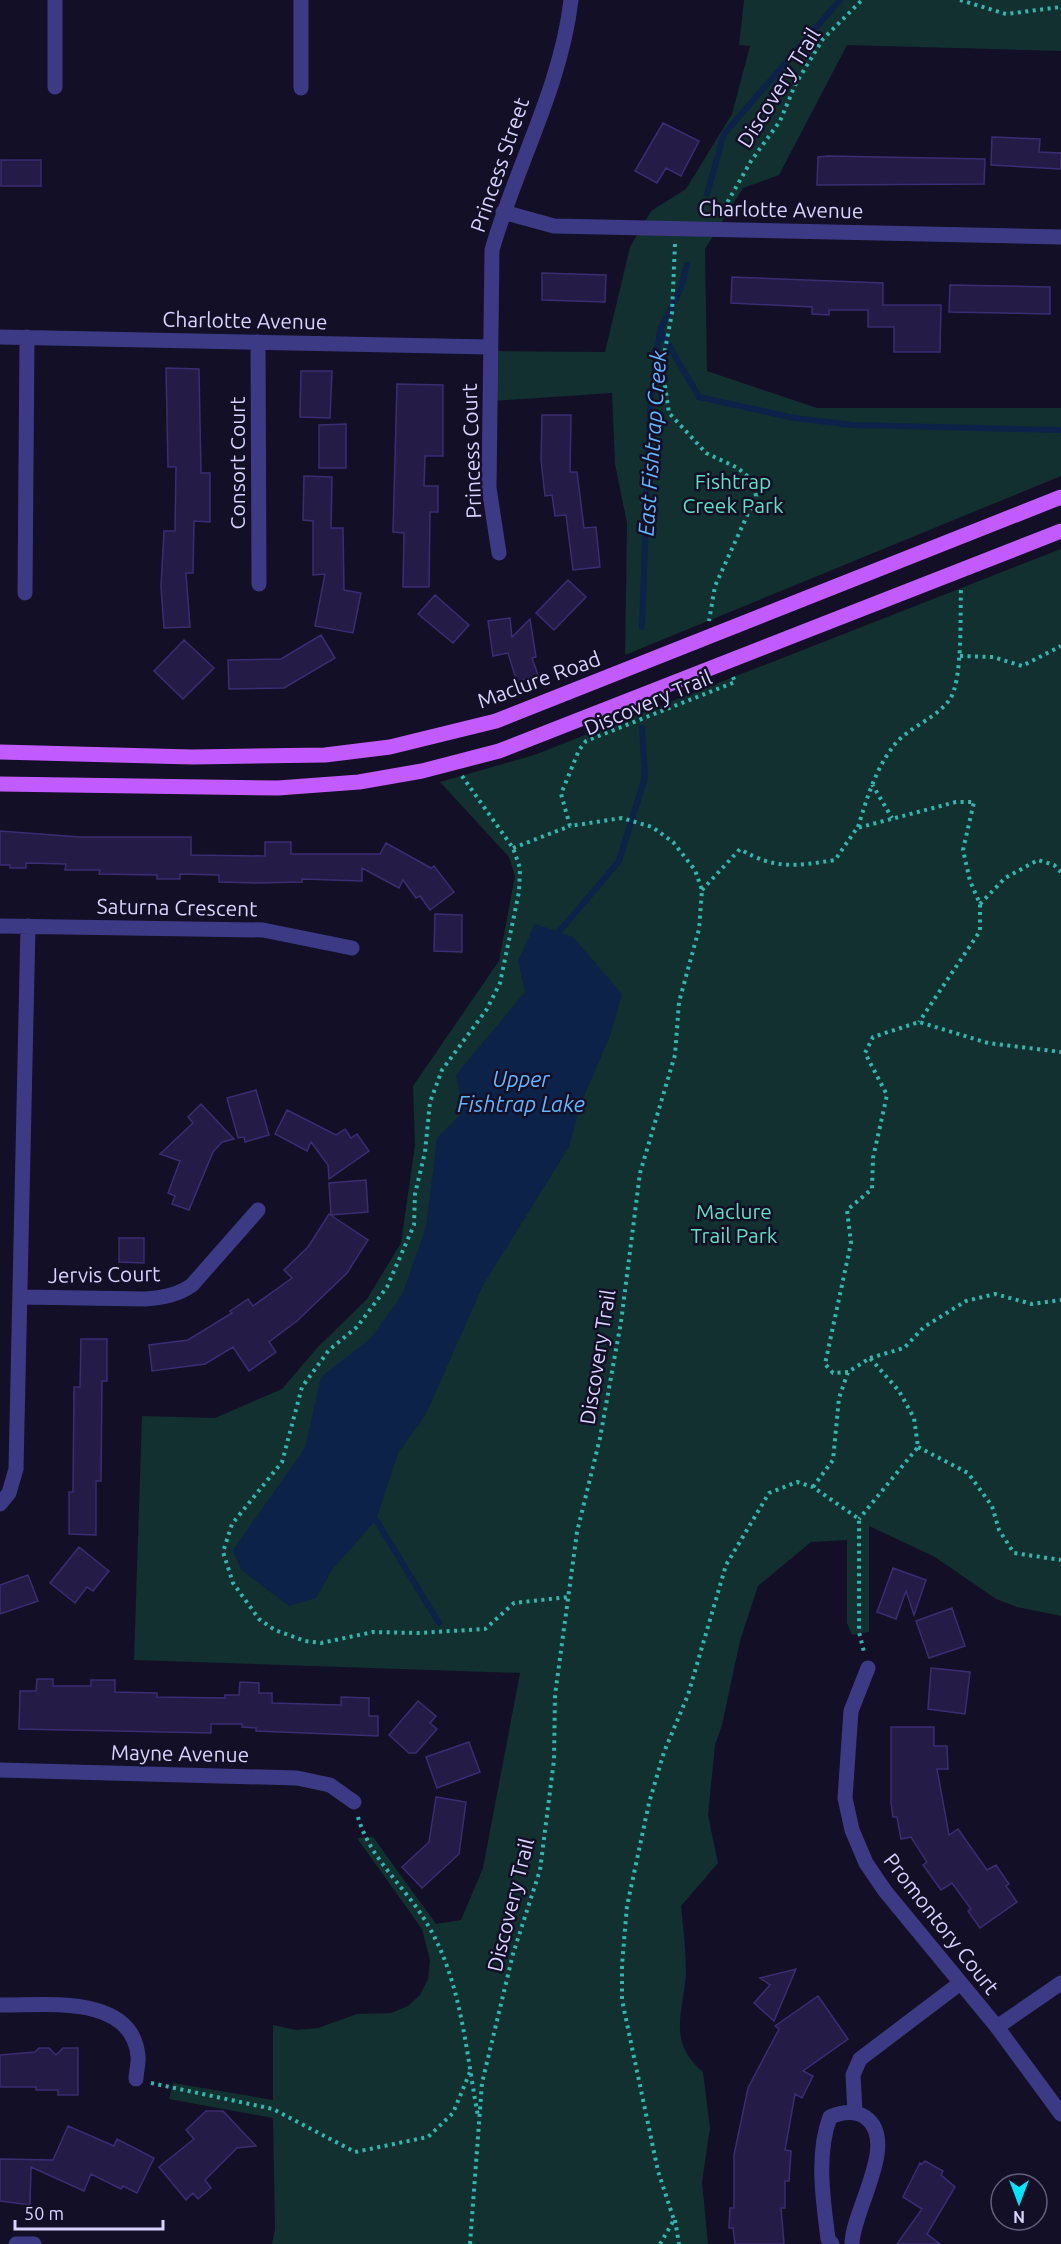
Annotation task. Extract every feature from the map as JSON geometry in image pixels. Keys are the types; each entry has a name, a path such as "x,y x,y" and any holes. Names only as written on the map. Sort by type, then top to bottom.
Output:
{"main road":[{"name":"Maclure Road","path":"0,753 192,757 325,755 411,742 496,721 1061,497"},
{"path":"0,784 278,788 359,782 453,764 499,751 1061,531"}],"street":[{"path":"55,0 55,87"},
{"path":"301,0 301,87"},
{"name":"Princess Street","path":"490,347 492,250 502,212 556,71 564,44 571,0"},
{"name":"Charlotte Avenue","path":"502,212 554,226 1061,237"},
{"name":"Charlotte Avenue","path":"0,337 490,347"},
{"path":"25,593 27,338"},
{"name":"Consort Court","path":"258,342 259,585"},
{"name":"Princess Court","path":"490,347 489,488 499,553"},
{"name":"Saturna Crescent","path":"0,926 263,930 352,948"},
{"path":"0,1504 9,1493 16,1469 22,1297 28,926"},
{"name":"Jervis Court","path":"22,1297 145,1299 161,1298 183,1292 198,1279 258,1210"},
{"name":"Promontory Court","path":"868,1668 851,1711 845,1772 845,1798 852,1830 866,1863 885,1891 959,1984 997,2027 1061,2114"},
{"name":"Mayne Avenue","path":"0,1770 297,1778 330,1785 354,1802"},
{"path":"997,2027 1061,1983"},
{"path":"855,2112 853,2075 860,2059 959,1984"},
{"path":"0,2005 94,2007 115,2017 131,2032 138,2056 136,2079"},
{"path":"832,2244 828,2239 822,2184 825,2129 830,2117 842,2112 855,2112 867,2118 879,2142 879,2156 852,2231 852,2244"},
{"path":"16,2244 34,2244"}],"path":[{"name":"Discovery Trail","path":"714,230 724,205 780,121 796,82 823,39 862,0"},
{"path":"960,0 1006,14 1061,7"},
{"path":"675,252 672,313 662,366 669,413 706,453 738,468 753,480 756,496 715,586 707,617 709,622"},
{"path":"702,890 740,849 762,863 799,866 835,860 857,828 871,783 897,742 926,722 951,698 960,656 961,583"},
{"path":"960,656 993,657 1022,666 1061,646"},
{"name":"Discovery Trail","path":"470,2244 482,2083 513,1954 540,1870 554,1760 555,1695 576,1532 600,1438 621,1323 640,1173 675,1055 679,1002 699,930 702,890 695,870 673,842 652,827 622,818 570,826 561,794 579,750 586,741 735,682"},
{"path":"453,764 513,848 520,868 519,892 500,983 487,1009 442,1070 430,1102 425,1152 415,1194 414,1225 387,1287 357,1327 329,1350 302,1387 282,1462 232,1524 222,1552 233,1583 259,1620 275,1630 305,1641 321,1643 373,1632 418,1633 485,1629 514,1603 568,1597"},
{"path":"871,783 892,818"},
{"path":"857,828 956,802 974,802 963,850 970,881 980,904 980,931 919,1022"},
{"path":"513,848 570,826"},
{"path":"980,904 1005,878 1038,860 1054,865 1061,872"},
{"path":"1061,1052 988,1043 919,1022 873,1037 866,1053 886,1095 873,1158 872,1189 847,1210 851,1243 825,1364 833,1374 848,1372 870,1358 904,1348 924,1328 966,1301 995,1294 1032,1304 1061,1300"},
{"path":"868,1668 859,1632 859,1519 918,1447 914,1418 898,1391 870,1358"},
{"path":"813,1487 834,1460 839,1398 848,1372"},
{"path":"918,1447 968,1473 992,1506 999,1530 1014,1553 1061,1560"},
{"path":"679,2244 674,2220 658,2171 622,2000 622,1965 627,1906 649,1803 664,1752 688,1695 726,1565 769,1493 797,1482 813,1487 859,1519"},
{"path":"354,1802 362,1833 429,1926 452,1974 480,2121"},
{"path":"136,2079 181,2092 273,2109 355,2152 428,2137 453,2114 470,2072"},
{"path":"660,2244 674,2220"}],"green space":[{"name":"Fishtrap Creek Park","path":"744,0 1061,0 1061,51 847,45 779,175 743,188 705,249 707,371 817,408 1061,408 1061,476 625,655 627,523 615,464 612,393 493,401 492,351 605,352 630,247 651,211 686,189 732,114 750,46 739,45"},
{"name":"Maclure Trail Park","path":"1061,549 1061,1616 1017,1607 996,1599 935,1557 869,1526 869,1632 852,1635 847,1623 847,1540 811,1542 758,1586 740,1641 722,1725 715,1745 708,1815 718,1863 681,1906 686,1972 680,2025 681,2037 684,2049 703,2072 710,2128 702,2182 708,2244 272,2244 275,2229 273,2118 169,2099 173,2083 273,2100 273,2025 296,2030 318,2028 357,2014 391,2013 408,2006 420,1995 428,1979 430,1960 422,1929 357,1838 373,1837 436,1924 461,1920 483,1868 520,1673 134,1660 142,1416 215,1418 282,1389 317,1348 367,1299 401,1243 415,1145 413,1086 499,961 515,876 509,857 440,782 534,755"}],"water":[{"name":"Upper Fishtrap Lake","path":"535,924 573,937 622,994 610,1036 580,1105 569,1147 483,1285 426,1414 398,1453 376,1520 332,1570 316,1598 289,1606 241,1570 233,1550 305,1448 321,1377 370,1339 402,1295 426,1227 437,1138 463,1112 456,1075 525,992 518,961"}],"building":[{"path":"663,123 699,141 681,176 666,168 657,183 635,171"},
{"path":"992,137 1040,139 1039,152 1061,153 1061,169 991,165"},
{"path":"818,157 985,159 984,184 817,185"},
{"path":"1,160 41,160 41,186 1,186"},
{"path":"542,273 606,275 605,302 542,300"},
{"path":"732,277 883,283 883,305 941,305 940,352 894,352 894,327 868,327 868,310 829,310 829,315 812,314 812,307 731,303"},
{"path":"950,285 1050,287 1050,314 949,312"},
{"path":"166,368 199,369 201,473 210,473 210,522 194,521 193,573 186,573 190,627 164,628 161,587 164,531 175,531 176,467 168,467"},
{"path":"301,371 332,371 330,418 300,417"},
{"path":"397,384 443,385 443,456 425,456 424,486 438,486 438,512 430,512 429,587 403,587 404,533 393,532"},
{"path":"542,415 571,415 570,472 577,472 584,528 596,527 600,567 573,570 566,515 555,516 552,495 545,496 541,460"},
{"path":"346,424 346,468 319,468 319,425"},
{"path":"304,476 332,477 331,528 343,528 344,590 361,593 353,633 315,626 325,574 313,575 313,521 303,520"},
{"path":"568,580 586,597 554,630 536,613"},
{"path":"435,595 469,625 453,643 418,614"},
{"path":"510,618 512,637 530,619 536,657 532,658 538,675 517,682 508,653 493,656 488,621"},
{"path":"321,635 335,658 284,688 229,689 228,660 281,659"},
{"path":"184,640 214,668 183,699 154,671"},
{"path":"0,831 80,837 191,837 191,855 265,856 265,842 291,842 291,854 380,854 386,843 431,868 434,866 454,892 430,910 420,896 416,898 403,880 399,888 362,868 362,881 302,879 302,882 256,883 219,882 219,875 180,874 180,879 157,879 157,875 99,874 100,870 65,870 66,864 26,863 26,868 10,868 10,865 0,865"},
{"path":"435,914 462,915 462,952 434,951"},
{"path":"256,1090 269,1135 245,1142 244,1137 238,1138 227,1098"},
{"path":"201,1104 234,1139 222,1142 213,1152 189,1210 172,1204 175,1196 168,1193 180,1161 160,1154 193,1123 188,1117"},
{"path":"287,1110 336,1135 345,1129 351,1138 357,1134 369,1151 329,1179 328,1165 311,1142 307,1151 275,1134"},
{"path":"366,1180 368,1212 331,1215 329,1183"},
{"path":"329,1214 368,1240 347,1273 297,1321 269,1342 276,1352 249,1371 233,1347 205,1364 152,1371 149,1345 188,1340 232,1313 230,1311 248,1299 253,1306 292,1278 284,1270 308,1247"},
{"path":"119,1238 144,1238 144,1263 119,1262"},
{"path":"81,1339 107,1339 107,1381 102,1381 101,1481 96,1481 96,1535 69,1534 69,1492 73,1492 74,1387 80,1387"},
{"path":"79,1547 109,1571 93,1591 87,1587 75,1603 50,1583"},
{"path":"893,1568 926,1580 914,1615 906,1591 896,1619 877,1612"},
{"path":"28,1575 38,1601 0,1614 0,1585"},
{"path":"952,1608 965,1646 929,1658 916,1621"},
{"path":"931,1668 970,1672 965,1714 928,1709"},
{"path":"37,1679 53,1679 53,1686 91,1686 91,1680 115,1680 115,1692 157,1693 157,1697 225,1698 225,1695 239,1695 240,1682 259,1683 259,1693 272,1693 272,1703 341,1705 341,1697 369,1698 369,1716 378,1716 378,1736 256,1731 256,1728 242,1727 242,1724 211,1724 211,1733 19,1729 20,1691 36,1691"},
{"path":"418,1701 436,1716 430,1723 437,1729 416,1753 409,1753 389,1735"},
{"path":"891,1727 934,1727 934,1746 947,1746 948,1769 937,1769 949,1835 958,1829 987,1870 996,1865 1009,1884 1006,1886 1017,1902 980,1928 968,1911 971,1909 952,1883 941,1890 923,1865 927,1862 911,1837 901,1839 897,1817 893,1817 891,1803"},
{"path":"469,1742 480,1772 437,1788 426,1757"},
{"path":"436,1797 466,1802 459,1854 422,1888 402,1867 429,1842"},
{"path":"796,1969 774,2021 754,2003 770,1985 760,1978"},
{"path":"818,1996 848,2039 803,2071 813,2076 802,2098 795,2094 785,2150 791,2151 789,2181 785,2181 785,2208 781,2208 784,2244 735,2244 733,2228 729,2228 730,2208 734,2208 734,2155 748,2088 779,2029 775,2026"},
{"path":"39,2048 49,2048 56,2055 63,2048 78,2048 78,2095 58,2095 58,2090 36,2090 36,2087 0,2087 0,2055 35,2052"},
{"path":"206,2111 223,2111 256,2146 237,2148 205,2180 211,2188 198,2199 193,2193 186,2200 159,2167 194,2139 186,2130"},
{"path":"68,2126 114,2146 117,2139 154,2158 137,2193 123,2186 121,2189 91,2174 84,2191 31,2167 30,2205 0,2201 0,2159 53,2160"},
{"path":"925,2161 943,2171 941,2175 955,2187 927,2234 940,2244 897,2244 922,2209 903,2197 920,2163"}],"waterway":[{"name":"East Fishtrap Creek","path":"707,194 724,134 840,0"},
{"name":"East Fishtrap Creek","path":"642,627 650,407 660,330 681,288 687,265"},
{"path":"660,330 699,397 794,418 854,425 1061,430"},
{"name":"East Fishtrap Creek","path":"557,941 558,933 619,861 645,777 642,728"},
{"path":"371,1516 376,1520 439,1623"}]}
